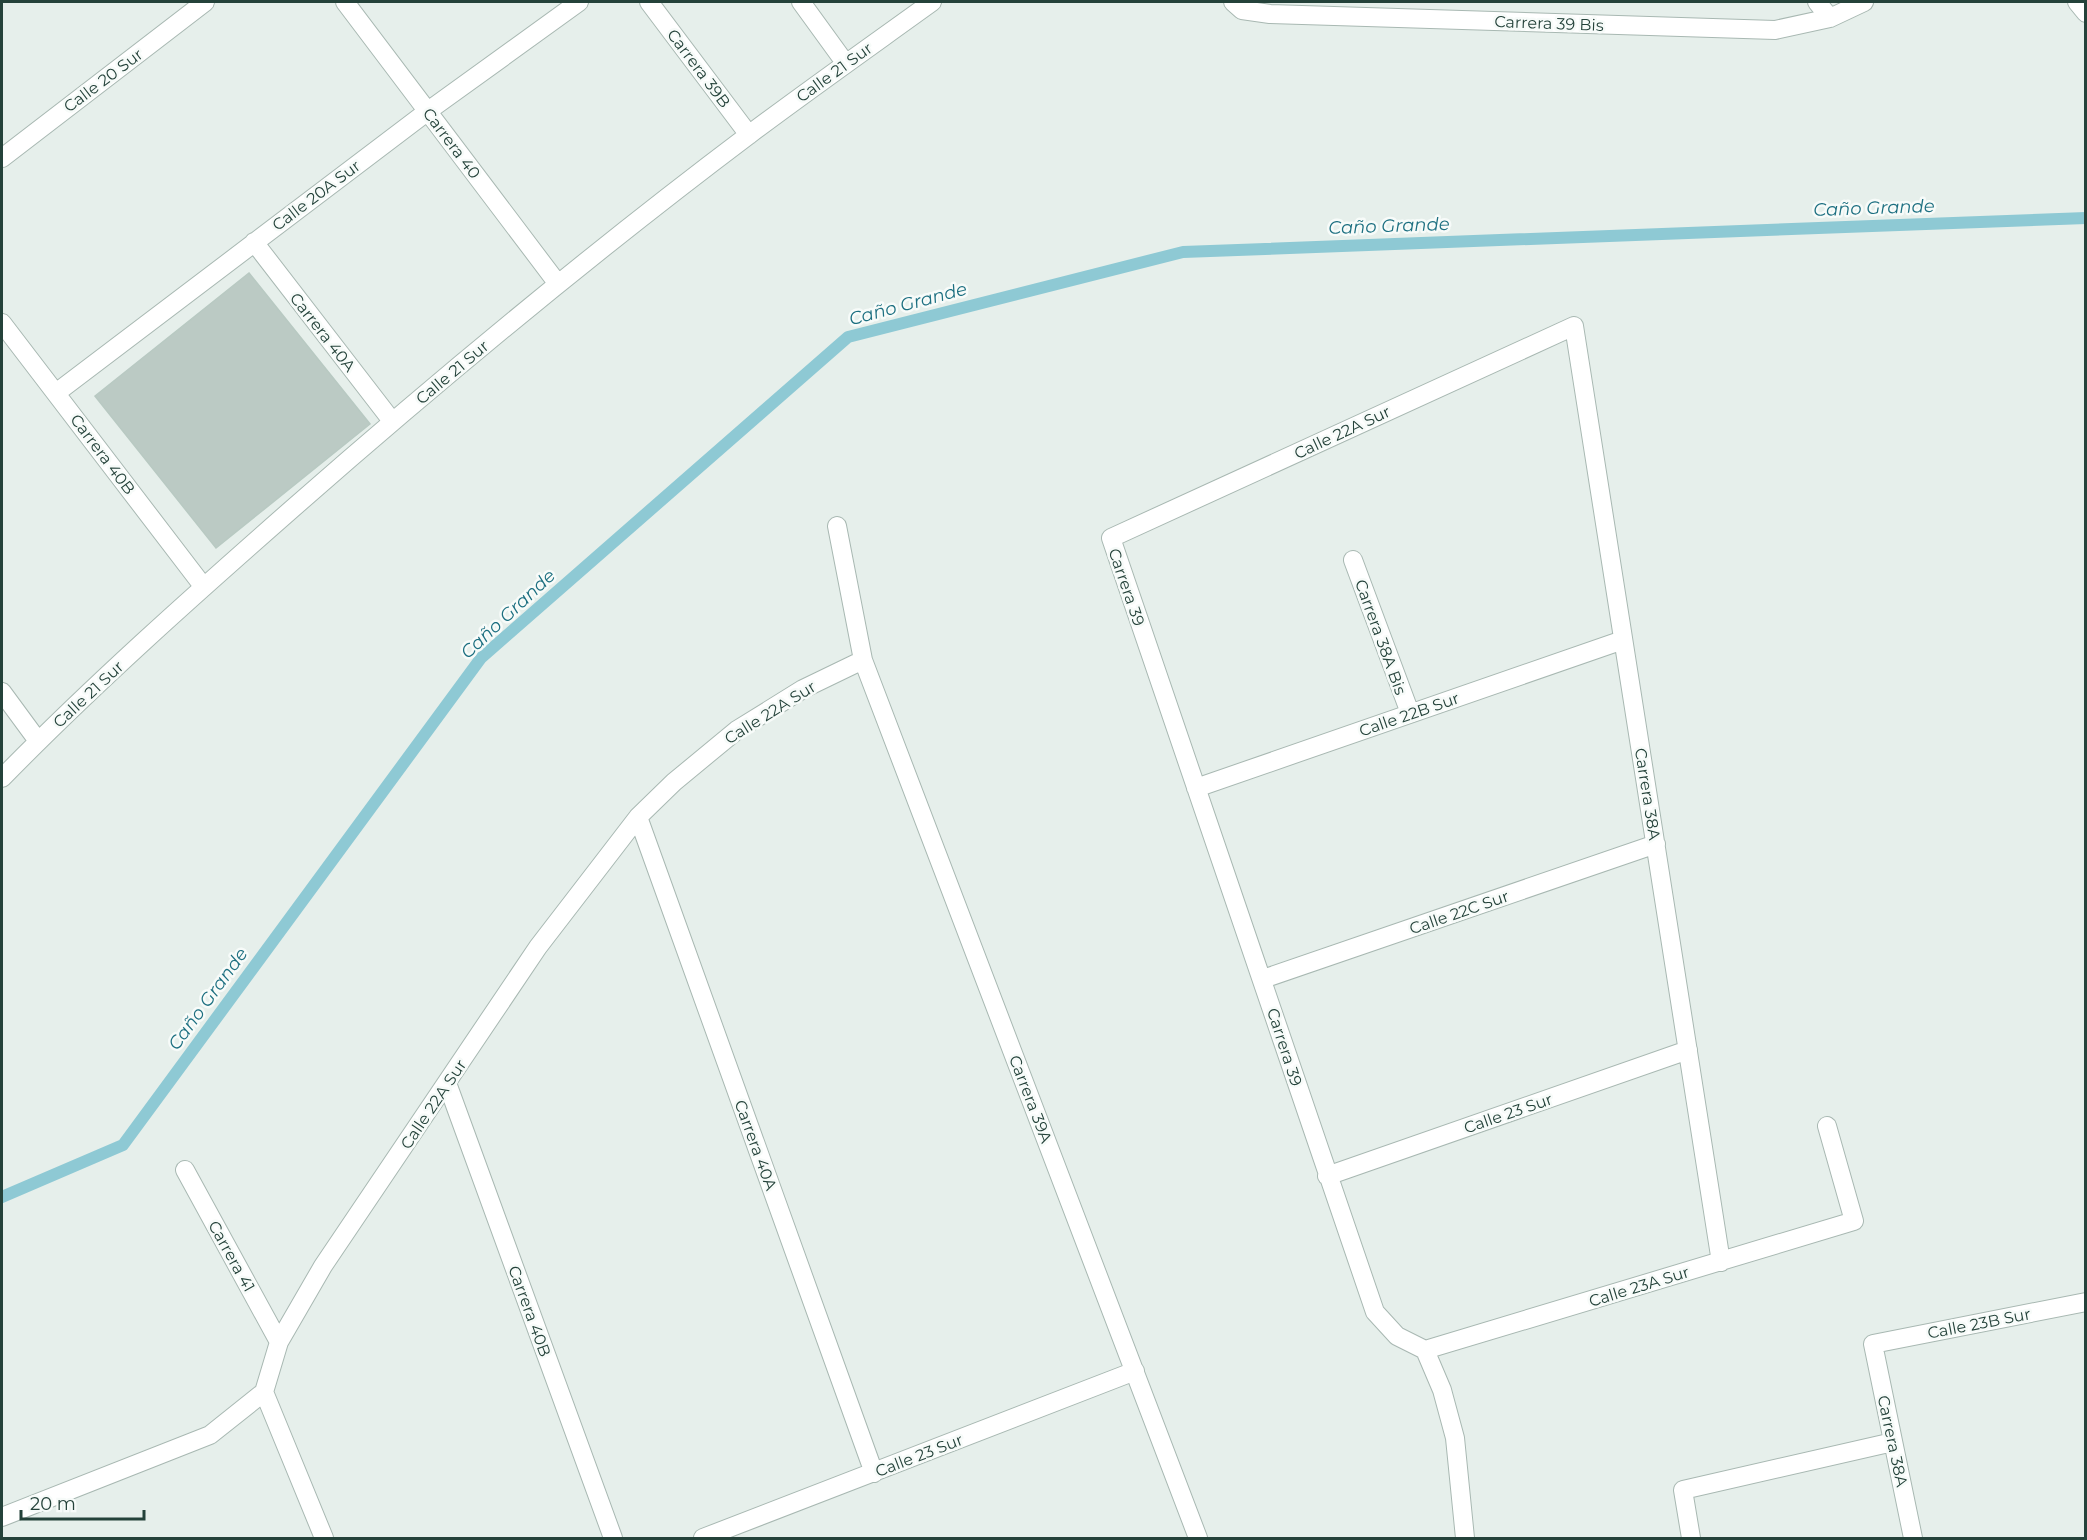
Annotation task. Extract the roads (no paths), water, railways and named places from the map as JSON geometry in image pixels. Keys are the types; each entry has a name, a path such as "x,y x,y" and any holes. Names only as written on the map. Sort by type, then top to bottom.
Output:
{"street":[{"name":"Calle 20 Sur","path":"2,158 205,2"},
{"name":"Carrera 40","path":"345,2 558,284"},
{"name":"Calle 20A Sur","path":"56,393 428,111 579,2"},
{"name":"Carrera 39B","path":"649,2 750,135"},
{"path":"801,2 846,64"},
{"name":"Calle 21 Sur","path":"2,778 38,741 203,586 392,421 558,284 750,135 932,2"},
{"name":"Carrera 39 Bis","path":"1233,2 1242,10 1270,14 1775,30 1830,18 1864,2"},
{"path":"1817,2 1830,18"},
{"path":"2077,2 2085,13"},
{"name":"Carrera 40A","path":"254,242 392,421"},
{"name":"Carrera 40B","path":"2,323 203,586"},
{"name":"Calle 22A Sur","path":"1110,538 1574,326"},
{"name":"Carrera 38A","path":"1574,326 1721,1262"},
{"name":"Carrera 39A","path":"837,526 863,660 1198,1539"},
{"name":"Carrera 39","path":"1110,538 1375,1312 1396,1336 1425,1350"},
{"name":"Carrera 38A Bis","path":"1353,560 1410,713"},
{"name":"Calle 22B Sur","path":"1196,788 1623,640"},
{"name":"Calle 22A Sur","path":"264,1392 279,1342 323,1266 538,947 638,817 674,782 737,730 803,689 863,660"},
{"path":"2,692 38,741"},
{"name":"Carrera 40A","path":"638,817 874,1473"},
{"name":"Calle 22C Sur","path":"1263,980 1656,844"},
{"name":"Calle 23 Sur","path":"1328,1176 1689,1050"},
{"name":"Carrera 40B","path":"447,1083 613,1539"},
{"name":"Calle 23A Sur","path":"1425,1350 1854,1221 1827,1126"},
{"name":"Carrera 41","path":"185,1170 279,1342"},
{"name":"Calle 23B Sur","path":"1873,1344 2085,1302"},
{"name":"Carrera 38A","path":"1873,1344 1913,1539"},
{"path":"1425,1350 1442,1390 1455,1438 1465,1539"},
{"name":"Calle 23 Sur","path":"703,1539 1135,1371"},
{"path":"2,1517 210,1435 264,1392 324,1539"},
{"path":"1691,1539 1683,1490 1893,1442"}],"waterway":[{"name":"Caño Grande","path":"2,1197 123,1145 481,658 848,337 1183,252 2086,218"}]}
